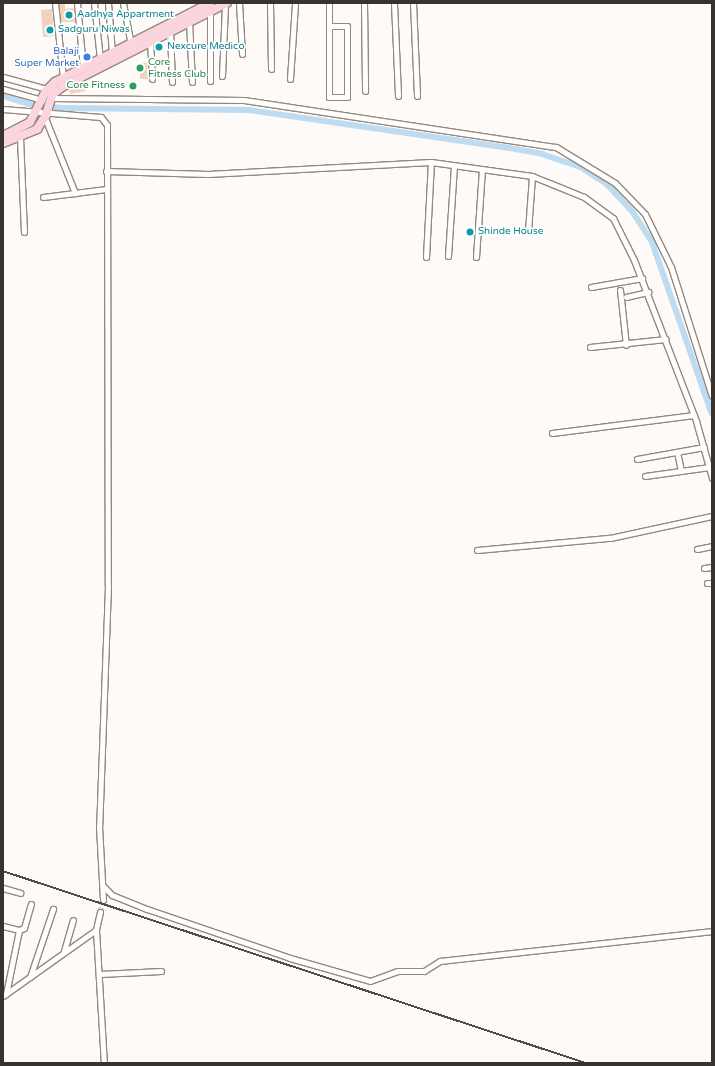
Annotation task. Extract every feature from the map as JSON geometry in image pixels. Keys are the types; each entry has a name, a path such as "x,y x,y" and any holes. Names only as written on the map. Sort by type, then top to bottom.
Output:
{"main road":[{"path":"3,136 22,128 36,112 47,89 63,78 112,53 150,40 197,6 210,7 226,4"},
{"path":"3,143 37,129 46,115 51,100 62,86 169,27 189,20 210,7"}],"street":[{"path":"55,3 63,78"},
{"path":"77,3 83,68"},
{"path":"94,3 100,59"},
{"path":"108,3 112,53"},
{"path":"123,3 125,28 130,48"},
{"path":"239,3 242,54"},
{"path":"270,3 271,69"},
{"path":"290,79 295,3"},
{"path":"329,3 329,26 329,97 347,97 347,26 329,26"},
{"path":"364,3 365,91"},
{"path":"394,3 398,96"},
{"path":"413,3 416,96"},
{"path":"222,76 226,4"},
{"path":"210,7 210,81"},
{"path":"189,20 192,82"},
{"path":"169,27 172,82"},
{"path":"150,40 152,79"},
{"path":"3,77 47,89"},
{"path":"3,89 42,100"},
{"path":"51,100 244,100 556,147 615,183 645,214 671,267 712,396"},
{"path":"3,109 36,112 46,115 105,119 109,393 108,586 99,826 103,900"},
{"path":"46,115 75,193"},
{"path":"20,137 24,232"},
{"path":"106,171 208,174 431,162 532,176 584,197 613,218 642,278 694,415 712,478"},
{"path":"426,257 431,162"},
{"path":"448,256 454,166"},
{"path":"476,257 482,170"},
{"path":"528,231 532,176"},
{"path":"43,197 106,190"},
{"path":"592,287 642,278"},
{"path":"620,290 626,345"},
{"path":"626,297 648,292"},
{"path":"590,347 626,345 666,339"},
{"path":"552,433 694,415"},
{"path":"637,459 704,447"},
{"path":"677,452 681,471"},
{"path":"645,476 709,467"},
{"path":"477,550 610,538 712,516"},
{"path":"697,549 712,546"},
{"path":"704,568 712,567"},
{"path":"103,886 112,895 147,909 290,958 370,981 397,970 424,971 440,961 712,931"},
{"path":"3,888 20,893"},
{"path":"3,926 19,930 24,928 31,904"},
{"path":"30,977 53,909"},
{"path":"100,912 96,930 100,974 104,1063"},
{"path":"64,952 73,920"},
{"path":"5,995 19,930"},
{"path":"5,995 96,930"},
{"path":"100,974 161,971"}],"building":[{"name":"Aadhya Appartment","path":"59,3 65,3 65,9 73,8 75,22 61,22"},
{"path":"52,9 54,36 43,37 41,10"},
{"name":"Core Fitness Club","path":"140,63 147,63 148,79 140,79"},
{"path":"83,83 86,91 70,94 69,90"}],"waterway":[{"path":"3,96 33,105 62,108 249,110 504,147 542,154 581,167 607,184 633,212 652,241 712,413"}],"tunnel":[{"path":"100,912 103,900"}],"railway":[{"path":"3,871 586,1063"}],"place":[{"name":"Aadhya Appartment","path":"69,15"},
{"name":"Sadguru Niwas","path":"50,30"},
{"name":"Nexcure Medico","path":"159,47"},
{"name":"Balaji Super Market","path":"87,57"},
{"name":"Core Fitness Club","path":"140,68"},
{"name":"Core Fitness","path":"133,86"},
{"name":"Shinde House","path":"470,232"}]}
